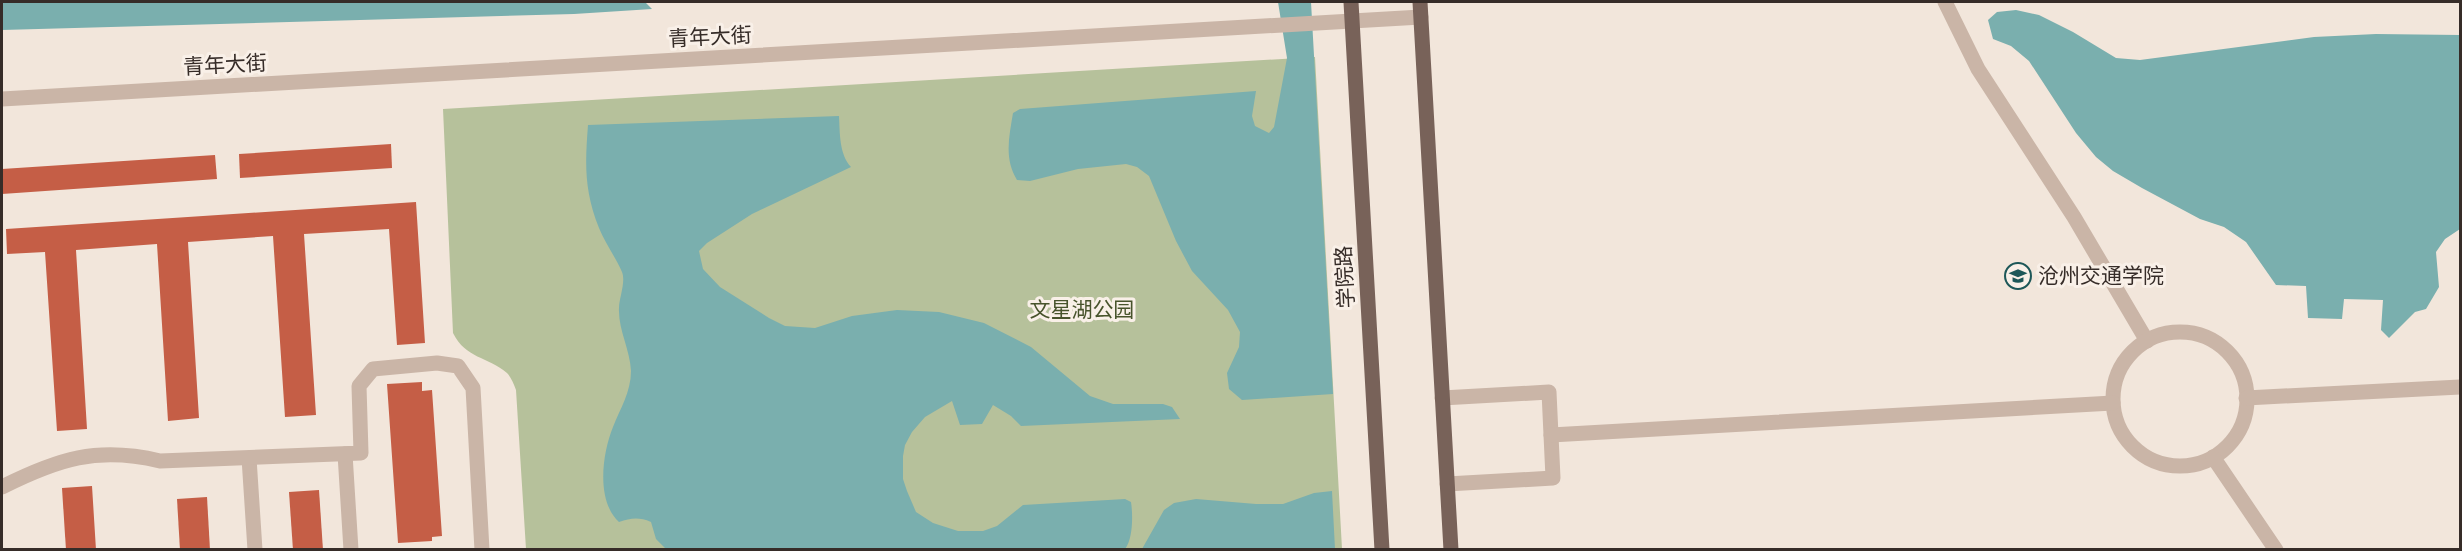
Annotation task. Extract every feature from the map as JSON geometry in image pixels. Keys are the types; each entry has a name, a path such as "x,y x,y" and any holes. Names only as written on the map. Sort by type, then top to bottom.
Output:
{"main road":[{"name":"学院路","path":"1351,2 1382,549"},
{"path":"1420,9 1451,549"}],"street":[{"path":"1945,2 1978,69 2074,217 2147,341"},
{"name":"青年大街","path":"2,99 1352,21 1420,9"},
{"path":"2171,333 2197,334 2210,339 2238,366 2243,378 2246,398 2244,417 2240,429 2228,445 2213,457 2188,466 2162,464 2150,460 2129,443 2122,432 2116,420 2113,403 2115,381 2120,369 2136,349 2147,341 2171,333"},
{"path":"2,488 40,468 72,458 95,455 134,455 160,461 361,453 359,386 373,369 437,363 458,366 473,388 482,549"},
{"path":"2246,398 2460,387"},
{"path":"1442,398 1549,392 1553,478 1447,484"},
{"path":"1551,435 2113,403"},
{"path":"345,454 351,549"},
{"path":"2213,457 2276,549"},
{"path":"249,458 255,549"}],"green space":[{"name":"文星湖公园","path":"1315,57 1342,549 526,549 516,390 507,373 464,348 453,333 443,109"}],"water":[{"path":"2,2 645,2 652,9 574,14 2,30"},
{"path":"1278,2 1311,2 1333,394 1242,400 1229,389 1227,373 1239,347 1240,332 1228,310 1192,271 1176,241 1149,176 1137,167 1126,164 1078,169 1030,181 1017,180 1010,164 1009,139 1013,113 1020,109 1256,91 1252,116 1255,126 1269,133 1274,127 1287,58"},
{"path":"2016,10 2039,15 2116,58 2140,60 2314,37 2376,34 2460,35 2460,229 2445,239 2436,252 2439,287 2426,309 2415,312 2389,338 2381,330 2383,300 2344,299 2342,319 2308,318 2306,286 2276,285 2246,242 2224,227 2200,219 2142,188 2113,171 2096,157 2076,133 2029,61 2011,46 1993,39 1988,20 1997,12"},
{"path":"839,116 842,150 851,167 752,214 707,243 699,251 703,269 720,287 785,326 815,328 852,316 897,310 939,312 984,323 1031,347 1090,396 1113,404 1163,404 1172,407 1180,419 1021,426 1011,416 993,405 982,424 960,425 952,401 925,417 912,432 905,445 903,479 907,491 916,512 933,523 958,531 983,531 997,526 1023,505 1125,499 1131,502 1132,520 1130,539 1125,549 666,549 656,539 651,522 635,519 619,522 612,513 604,490 604,463 609,438 627,393 631,371 619,316 623,276 599,228 588,189 586,165 588,125"},
{"path":"1332,491 1335,549 1142,549 1164,510 1174,503 1196,499 1283,504 1314,493"}],"building":[{"path":"391,144 392,168 240,178 239,154"},
{"path":"215,155 217,179 2,194 2,169"},
{"path":"416,202 425,343 397,345 389,229 304,234 316,415 285,417 273,236 188,242 199,418 168,421 157,244 76,250 87,429 57,431 45,252 7,254 6,229"},
{"path":"422,382 422,391 432,390 442,536 432,537 432,541 398,543 387,384"},
{"path":"92,486 96,550 66,550 62,488"},
{"path":"319,490 323,550 293,550 289,492"},
{"path":"207,497 210,550 180,550 177,499"}],"place":[{"name":"沧州交通学院","path":"2018,276"}]}
